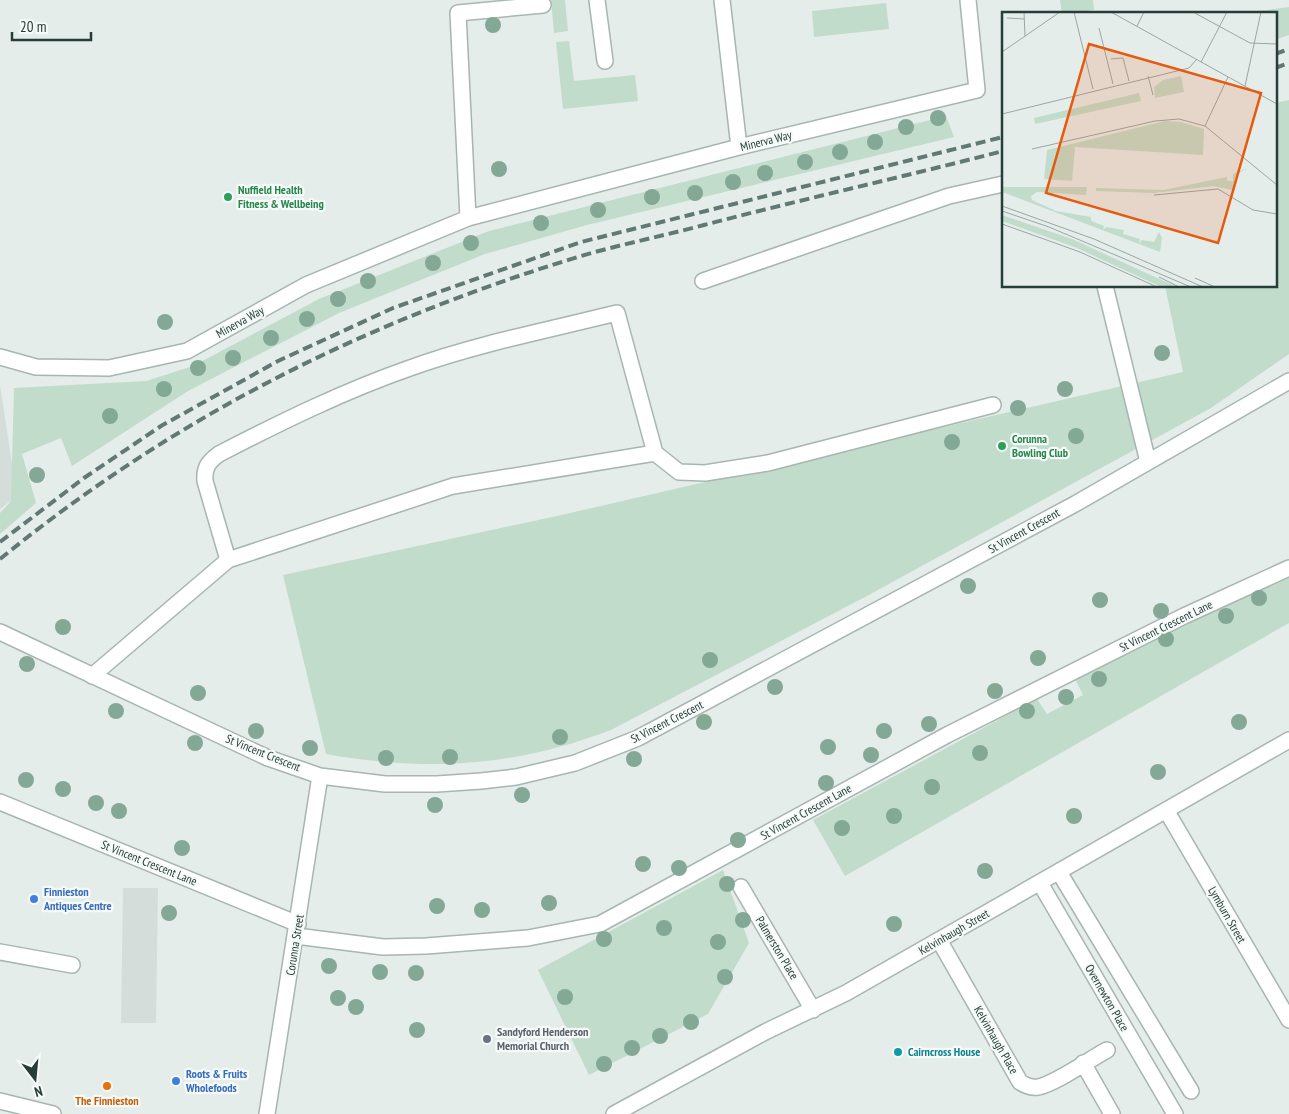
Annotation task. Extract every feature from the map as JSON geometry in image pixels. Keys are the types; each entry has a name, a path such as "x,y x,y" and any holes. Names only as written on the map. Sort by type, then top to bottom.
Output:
{"street":[{"path":"597,0 605,62"},
{"path":"722,0 739,147"},
{"name":"Minerva Way","path":"0,357 36,367 110,368 187,351 306,285 468,218 739,147 977,90 968,0"},
{"path":"468,218 458,14 543,5"},
{"path":"703,281 949,196 1002,184"},
{"path":"1104,288 1148,462"},
{"path":"228,560 204,473 208,462 219,454 280,423 342,395 411,368 517,338 617,313 655,453 679,472 705,474 768,464 992,405"},
{"name":"St Vincent Crescent","path":"0,632 268,758 320,776 385,784 437,784 481,781 538,772 604,752 675,719 878,611 1148,462 1289,381"},
{"path":"92,676 228,560 453,486 655,453"},
{"name":"St Vincent Crescent Lane","path":"0,802 297,930 383,947 426,946 528,938 600,924 947,735 1184,616 1289,568"},
{"name":"Kelvinhaugh Street","path":"614,1114 766,1032 846,993 1289,740"},
{"name":"Corunna Street","path":"267,1114 320,776"},
{"name":"Lymburn Street","path":"1166,810 1289,1020"},
{"path":"1058,872 1191,1091"},
{"name":"Overnewton Place","path":"1040,882 1175,1114"},
{"name":"Palmerston Place","path":"741,887 813,1010"},
{"name":"Kelvinhaugh Place","path":"939,940 1020,1082 1031,1087 1044,1085 1107,1050"},
{"path":"0,952 72,965"},
{"path":"1083,1063 1112,1114"},
{"path":"0,1101 53,1114"}],"shaded area":[{"path":"0,385 17,496 0,509"},
{"path":"123,888 158,888 156,1023 121,1023"}],"green space":[{"path":"551,0 565,0 568,31 554,33"},
{"path":"1060,0 1093,0 1094,10 1062,12"},
{"path":"886,3 889,29 814,37 812,11"},
{"path":"1289,7 1289,35 1276,40 1276,12 1251,12"},
{"path":"569,41 574,81 635,75 638,101 563,109 556,42"},
{"name":"Corunna Bowling Club","path":"1289,100 1289,354 1211,408 865,597 611,730 540,752 470,763 400,763 326,754 283,575 557,516 1183,372 1165,288 1276,288 1276,103"},
{"path":"946,116 954,137 587,225 485,254 339,313 188,391 72,466 61,438 22,454 36,503 0,534 0,513 11,501 14,388 146,381 193,366 319,299 489,231"},
{"path":"1289,578 1289,623 845,876 813,820 1037,699 1047,714 1083,695 1075,679 1187,623"},
{"path":"723,870 749,943 708,1014 589,1075 538,970"}],"railway":[{"path":"1276,54 1289,49"},
{"path":"1276,68 1289,63"},
{"path":"0,542 84,478 161,426 278,361 393,308 581,242 1002,137"},
{"path":"0,559 67,508 135,461 204,418 275,379 348,343 423,311 501,282 581,256 1002,151"}],"place":[{"name":"Nuffield Health Fitness & Wellbeing","path":"228,197"},
{"name":"Corunna Bowling Club","path":"1002,446"},
{"name":"Finnieston Antiques Centre","path":"34,899"},
{"name":"Sandyford Henderson Memorial Church","path":"487,1039"},
{"name":"Cairncross House","path":"898,1052"},
{"name":"Roots & Fruits Wholefoods","path":"176,1081"},
{"name":"The Finnieston","path":"107,1086"}]}
